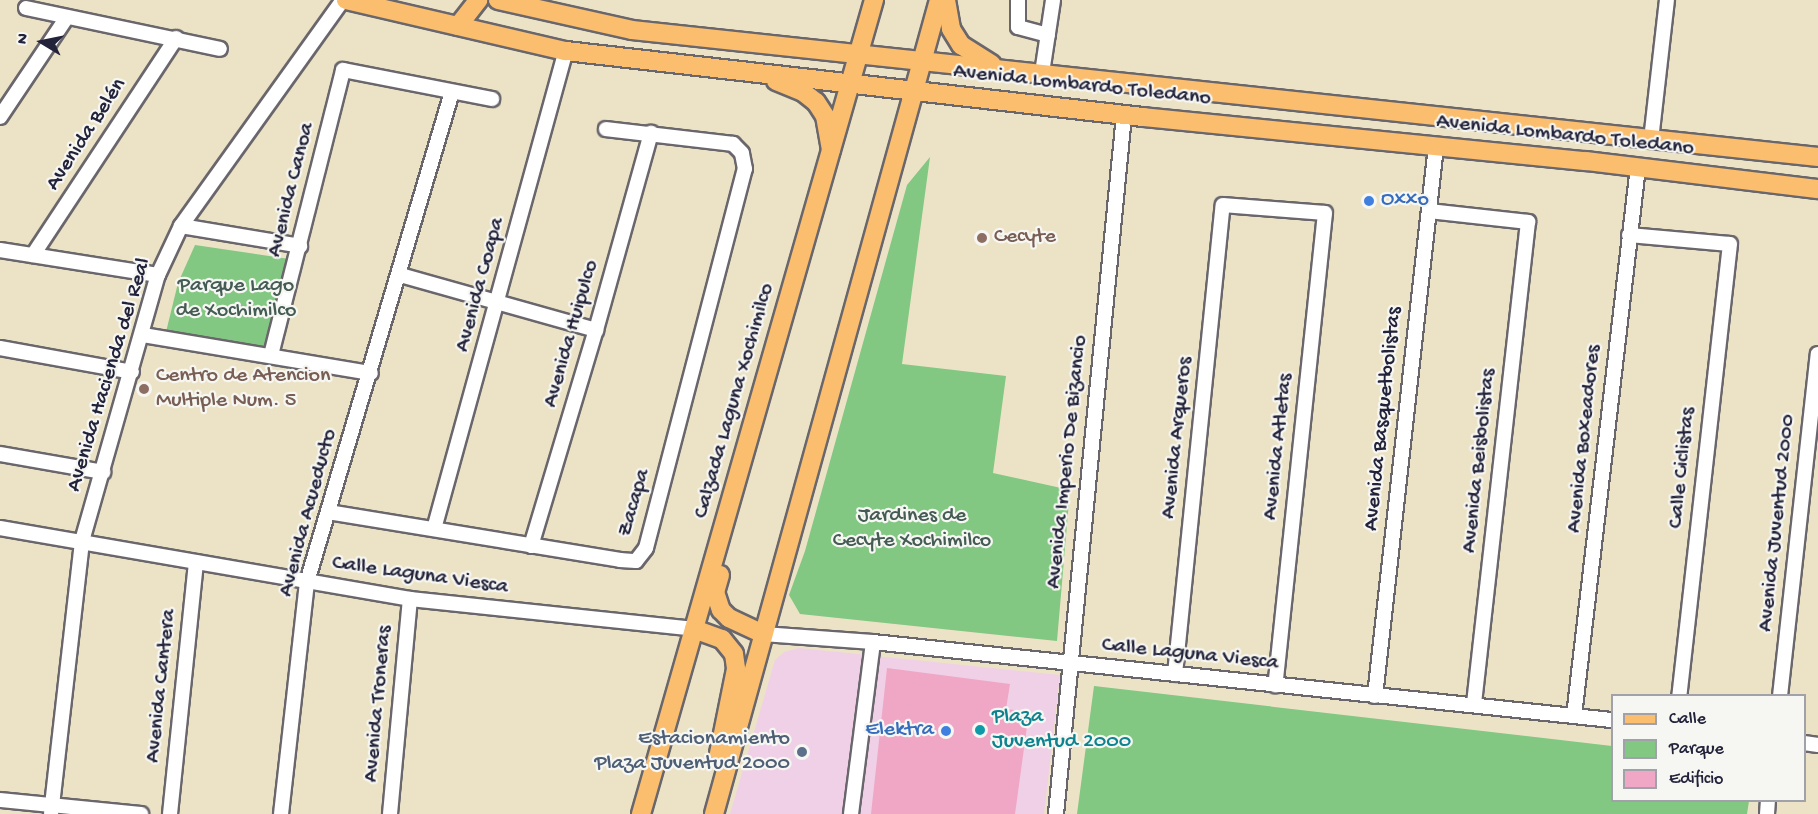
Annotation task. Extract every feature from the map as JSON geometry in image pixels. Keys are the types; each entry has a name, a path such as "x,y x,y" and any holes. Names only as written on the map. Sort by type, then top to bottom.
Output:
{"main road":[{"name":"Avenida Lombardo Toledano","path":"344,0 566,51 1124,115 1586,161 1818,189"},
{"path":"458,26 478,0"},
{"name":"Avenida Lombardo Toledano","path":"498,0 632,30 1818,157"},
{"name":"Calzada Laguna Xochimilco","path":"641,814 874,0"},
{"path":"712,814 939,0"},
{"path":"946,0 951,29 961,45 1001,69"},
{"path":"758,73 803,92 816,102 825,116 832,153"},
{"path":"1441,147 1512,145 1522,137 1526,126"},
{"path":"1586,161 1593,148 1606,143 1651,140"},
{"path":"761,399 761,424 758,440 715,592 721,610 729,618 763,634"},
{"path":"694,629 722,639 729,646 736,669 712,814"}],"street":[{"name":"Avenida Hacienda del Real","path":"52,810 82,541 143,335 158,275 181,226 344,0"},
{"path":"1018,0 1018,27 1048,35"},
{"path":"1042,73 1053,0"},
{"path":"1651,140 1667,0"},
{"path":"26,8 220,49"},
{"path":"0,117 67,17"},
{"name":"Avenida Belén","path":"33,255 176,38"},
{"name":"Avenida Coapa","path":"434,529 566,51"},
{"name":"Avenida Canoa","path":"271,355 344,70 452,92"},
{"path":"452,92 492,99"},
{"name":"Avenida Acueducto","path":"281,814 307,582 400,275 452,92"},
{"name":"Avenida Imperio De Bizancio","path":"1056,814 1124,115"},
{"path":"606,129 651,133"},
{"name":"Zacapa","path":"328,512 636,561 646,548 745,169 742,153 733,144 651,133"},
{"name":"Avenida Huipulco","path":"531,546 596,330 651,133"},
{"name":"Avenida Basquetbolistas","path":"1375,696 1429,211 1441,147"},
{"name":"Avenida Boxeadores","path":"1574,716 1638,167"},
{"name":"Avenida Arqueros","path":"1175,674 1223,205 1324,213"},
{"name":"Avenida Beisbolistas","path":"1429,211 1528,222 1474,705"},
{"name":"Avenida Atletas","path":"1275,685 1324,213"},
{"path":"181,226 300,246"},
{"name":"Calle Ciclistas","path":"1629,235 1730,244 1679,694"},
{"path":"0,250 158,275"},
{"path":"400,275 596,330"},
{"path":"143,335 371,373"},
{"path":"0,348 132,372"},
{"name":"Avenida Juventud 2000","path":"1780,694 1818,354"},
{"path":"0,454 103,472"},
{"name":"Calle Laguna Viesca","path":"0,528 410,599 694,629"},
{"name":"Avenida Cantera","path":"170,814 196,562"},
{"name":"Avenida Troneras","path":"390,814 410,599"},
{"name":"Calle Laguna Viesca","path":"763,634 873,642 1611,720"},
{"path":"851,814 873,642"},
{"path":"0,800 52,810 141,814"}],"shaded area":[{"name":"Plaza Juventud 2000","path":"799,648 1060,675 1044,814 730,814 775,660 784,652"}],"green space":[{"name":"Jardines de Cecyte Xochimilco","path":"930,157 902,364 1006,376 993,473 1070,490 1057,641 800,614 789,595 805,551 907,185"},
{"name":"Parque Lago de Xochimilco","path":"195,245 296,260 271,355 166,332 178,283"},
{"path":"1094,686 1611,746 1611,802 1749,802 1747,814 1077,814"}],"building":[{"name":"Plaza Juventud 2000","path":"887,668 1010,684 1006,709 1029,712 1015,814 871,814"}],"place":[{"name":"Oxxo","path":"1369,201"},
{"name":"Cecyte","path":"982,238"},
{"name":"Centro de Atencion Multiple Num. 5","path":"144,389"},
{"name":"Plaza Juventud 2000","path":"980,730"},
{"name":"Elektra","path":"946,731"},
{"name":"Estacionamiento Plaza Juventud 2000","path":"802,752"}]}
